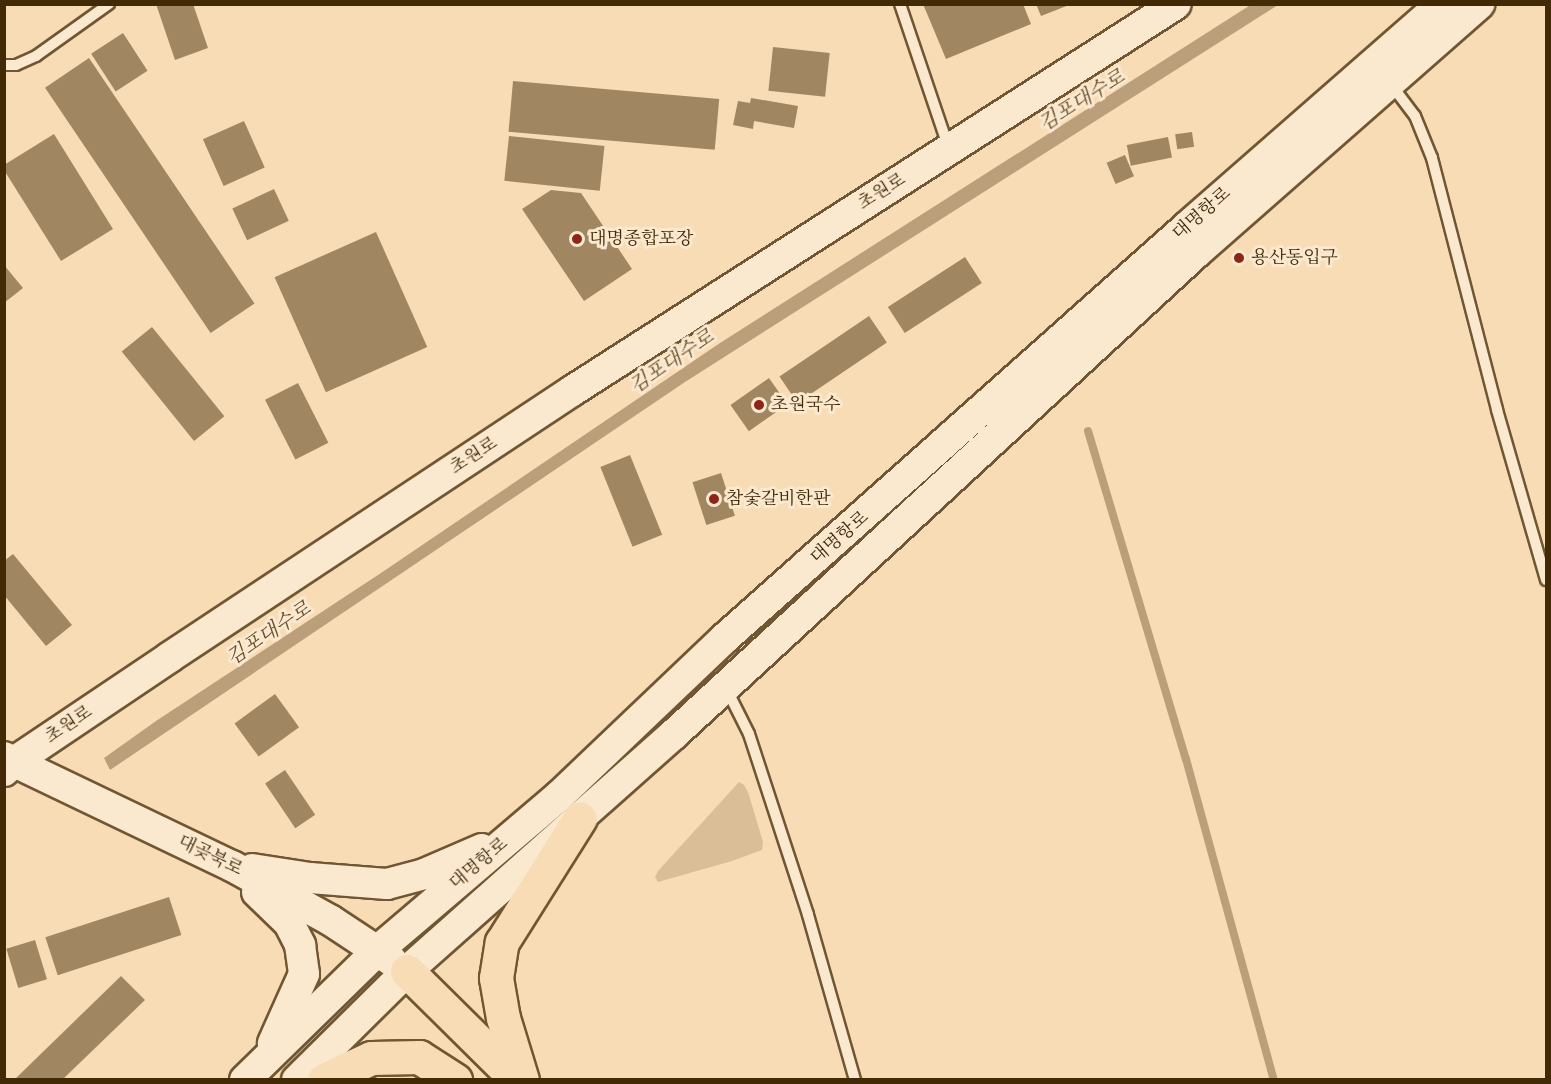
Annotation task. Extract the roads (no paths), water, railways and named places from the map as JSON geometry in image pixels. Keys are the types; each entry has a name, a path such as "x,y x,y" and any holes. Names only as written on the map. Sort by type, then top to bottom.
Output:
{"highway":[{"path":"522,1080 503,1018 496,978 502,942 569,807"},
{"path":"407,971 475,1080"},
{"path":"407,971 517,1080"},
{"path":"324,1080 371,1058 409,1057 419,1057 455,1080"}],"main road":[{"name":"초원로","path":"8,763 572,391 1176,4"},
{"name":"대명항로","path":"297,1080 569,807 725,638 1188,226 1442,4"},
{"name":"대명항로","path":"245,1080 377,951 726,686 1197,252 1479,4"},
{"name":"대곶북로","path":"8,763 232,866 330,920 407,971"},
{"path":"232,866 310,878 387,884 474,855 569,807"},
{"path":"232,866 289,923 300,945 304,974 267,1057"}],"lane":[{"path":"4,65 16,65 36,56 109,4"},
{"path":"900,4 949,149"},
{"path":"1390,83 1415,116 1432,158 1497,410 1546,580"},
{"path":"726,686 749,734 808,915 855,1080"}],"waterway":[{"path":"1088,431 1186,759 1274,1080"}],"place":[{"name":"대명종합포장","path":"577,239"},
{"name":"용산동입구","path":"1239,258"},
{"name":"초원국수","path":"759,405"},
{"name":"참숯갈비한판","path":"714,499"}],"water label":[{"name":"김포대수로","path":"1082,101"},
{"name":"김포대수로","path":"672,362"},
{"name":"김포대수로","path":"269,634"}]}
